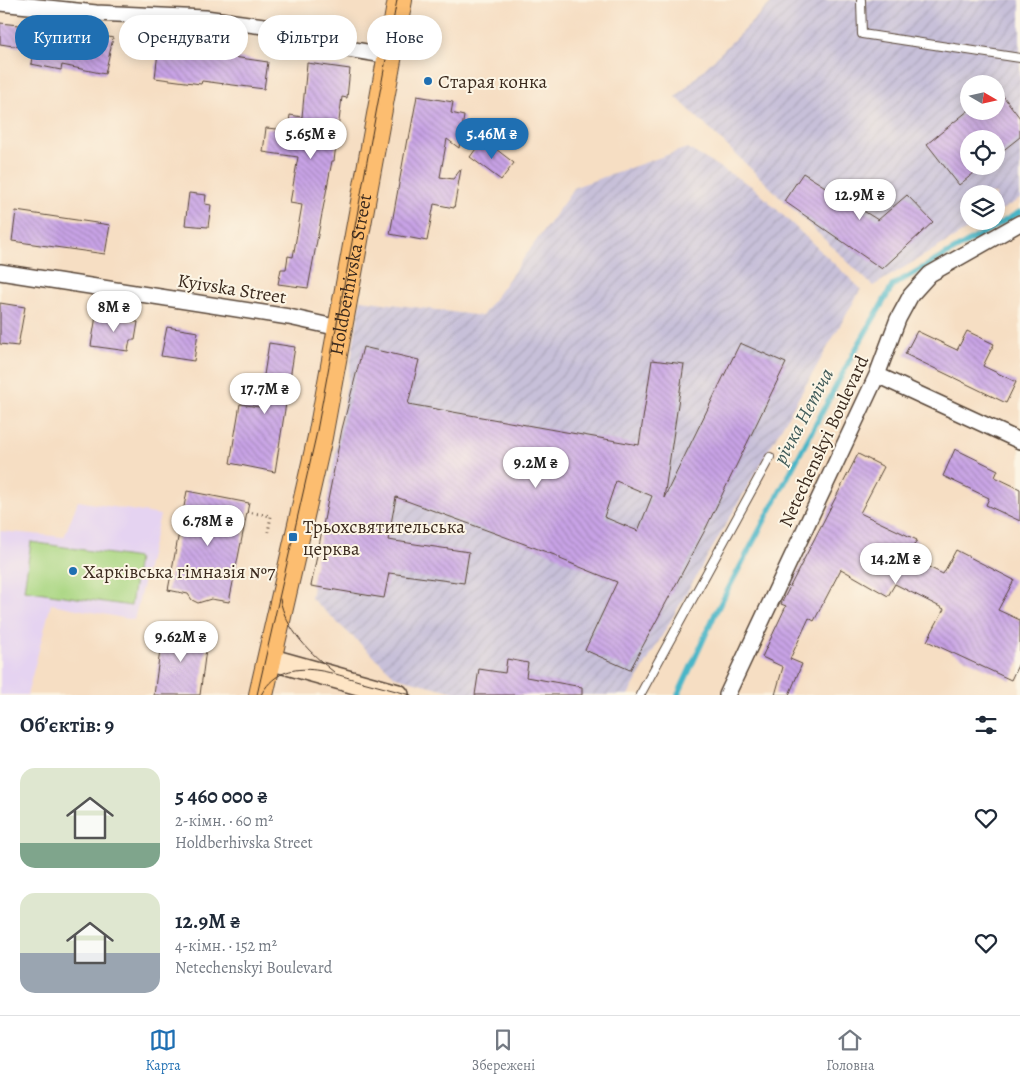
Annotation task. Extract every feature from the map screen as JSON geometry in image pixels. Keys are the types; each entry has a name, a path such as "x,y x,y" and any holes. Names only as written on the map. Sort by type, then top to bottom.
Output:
{"main road":[{"name":"Holdberhivska Street","path":"397,15 400,0"},
{"name":"Holdberhivska Street","path":"261,695 320,436 389,60"},
{"path":"269,659 398,695"}],"street":[{"path":"0,3 96,12 205,18 278,28 324,45 367,52"},
{"name":"Netechenskyi Boulevard","path":"727,695 877,375 898,319 911,295 930,274 1020,223"},
{"name":"Kyivska Street","path":"0,272 289,317 339,328"},
{"path":"877,375 1020,441"}],"lane":[{"path":"861,0 862,34 1020,58"},
{"path":"640,695 770,457"}],"path":[{"path":"247,512 271,516 268,532"}],"shaded area":[{"path":"774,0 1020,0 1020,199 1005,208 1005,185 960,185 960,230 967,230 873,286 676,97"},
{"path":"687,148 753,187 861,289 628,695 466,695 396,677 311,598 361,300 482,316 575,187"},
{"name":"Харківська гімназія №7","path":"78,501 160,515 134,620 51,604 27,695 0,695 0,531 64,537"}],"green space":[{"path":"31,542 138,558 131,606 24,590"}],"building":[{"path":"0,23 15,25 15,46 0,44"},
{"path":"109,37 113,38 109,56"},
{"path":"248,59 268,62 264,89 202,81 201,84 155,78 157,60"},
{"path":"32,60 108,60 105,74 62,65 61,70 31,64"},
{"path":"307,63 350,69 347,98 342,97 334,161 332,161 308,288 278,284 281,269 286,269 288,256 293,257 302,205 290,203 298,157 263,152 266,128 288,130 290,115 302,117"},
{"path":"417,96 453,102 451,113 464,116 459,148 447,139 440,177 453,179 461,169 454,208 434,204 427,241 390,234 407,139 409,139"},
{"path":"1005,98 1020,118 1020,137 1005,149 1005,130 960,130 960,175 972,175 959,185 927,144 960,117 960,120 1005,120"},
{"path":"483,139 514,163 501,180 470,157"},
{"path":"803,173 878,220 907,195 933,222 882,269 784,201"},
{"path":"189,193 206,195 205,204 211,205 208,227 185,225"},
{"path":"16,211 110,225 105,254 12,241"},
{"path":"0,303 25,307 18,346 0,344"},
{"path":"96,316 138,322 135,340 130,340 128,351 91,346"},
{"path":"167,327 198,332 194,361 161,356"},
{"path":"917,331 957,350 967,331 994,344 983,366 1016,382 1006,403 905,354"},
{"path":"269,343 295,347 275,472 230,463 240,404 259,407"},
{"path":"740,343 786,363 704,532 630,670 585,650 617,582 560,559 560,557 396,497 388,540 469,552 464,583 389,573 384,598 311,586 342,429 363,347 419,360 408,404 639,445 652,360 684,364 664,498","holes":["616,481 652,496 638,531 604,517"]},
{"path":"955,449 998,470 995,477 1020,489 1020,521 986,505 989,498 943,476"},
{"path":"858,454 884,467 860,513 917,540 908,557 943,574 956,550 1014,580 998,610 1020,620 1020,661 1011,680 927,641 944,609 895,584 888,596 841,569 814,621 809,618 790,659 802,664 789,695 775,695 783,667 762,657 786,606 781,604"},
{"path":"187,491 249,503 229,602 211,599 198,603 192,600 188,594 168,590"},
{"path":"163,628 208,634 200,695 154,695"},
{"path":"507,659 528,663 526,677 582,687 582,695 475,695 479,669 505,673"}],"waterway":[{"name":"річка Нетіча","path":"678,695 716,612 853,354 893,285 1020,212"}],"tram line":[{"path":"257,695 316,436 397,0"},
{"path":"280,599 287,621 293,631 308,649 334,672"},
{"path":"261,695 270,683 281,675 293,670 306,669 333,673 411,695"}],"place":[{"name":"Старая конка","path":"428,81"},
{"name":"Трьохсвятительська церква","path":"293,537"},
{"name":"Харківська гімназія №7","path":"73,571"}]}
